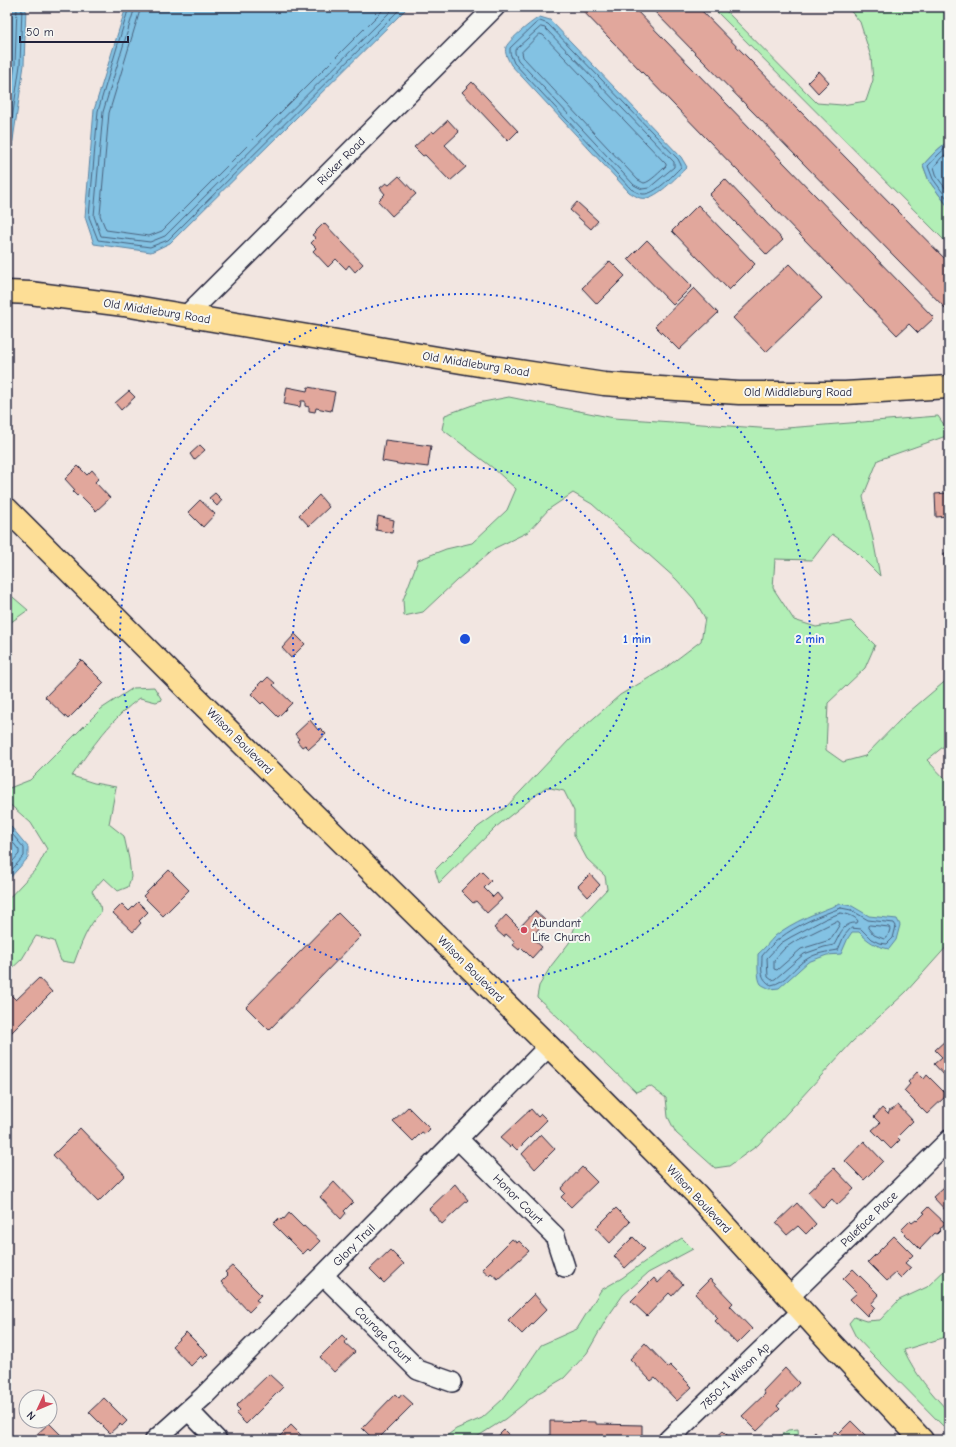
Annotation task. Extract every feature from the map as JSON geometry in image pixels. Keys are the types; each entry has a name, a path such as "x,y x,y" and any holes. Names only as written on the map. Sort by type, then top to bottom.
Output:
{"main road":[{"name":"Old Middleburg Road","path":"7,292 80,299 186,315 479,365 604,384 739,392 845,393 949,387"},
{"name":"Wilson Boulevard","path":"7,509 197,699 549,1046 696,1194 922,1440"}],"street":[{"name":"Ricker Road","path":"186,315 495,7"},
{"name":"Glory Trail","path":"155,1440 189,1411 549,1046"},
{"name":"Honor Court","path":"458,1139 555,1236 565,1267"},
{"name":"Paleface Place","path":"796,1304 949,1140"},
{"name":"Courage Court","path":"323,1275 418,1370 452,1382"},
{"name":"7850-1 Wilson Ap","path":"668,1440 796,1304"},
{"path":"189,1411 217,1440"}],"green space":[{"path":"712,7 722,7 817,103 842,105 866,101 873,80 871,57 860,22 847,7 949,7 949,140 923,165 929,181 949,208 949,245"},
{"path":"509,397 614,418 774,429 938,416 949,432 949,435 878,460 863,497 880,576 852,548 832,534 812,560 775,559 773,588 794,620 816,627 851,621 875,645 865,668 828,703 826,750 843,762 865,756 903,717 949,678 949,742 927,760 949,783 949,944 906,992 852,1042 758,1145 729,1166 715,1168 676,1133 668,1117 666,1098 650,1086 636,1092 537,997 539,986 551,966 569,943 577,921 607,889 605,876 587,859 574,835 574,811 564,791 546,787 496,827 439,883 435,870 478,827 506,807 570,739 620,695 664,669 701,641 705,618 694,599 676,579 592,504 573,493 549,509 528,532 495,548 457,580 423,612 404,616 403,600 418,560 446,549 472,543 507,510 516,489 493,468 442,429 445,415 478,403"},
{"path":"7,592 28,610 7,625"},
{"path":"154,687 162,700 156,702 140,698 130,705 103,734 72,776 94,783 116,787 109,824 124,836 131,877 128,887 118,891 104,878 92,891 100,905 101,912 88,930 74,963 61,961 54,941 36,936 22,959 7,973 7,900 37,868 47,849 31,823 7,802 7,789 30,780 101,709 133,688"},
{"path":"682,1238 693,1249 648,1273 623,1295 607,1318 587,1353 564,1378 535,1395 505,1419 472,1440 441,1440 456,1429 482,1418 503,1399 541,1345 577,1329 601,1290 622,1278 654,1255"},
{"path":"949,1266 949,1336 904,1350 924,1383 949,1412 949,1432 856,1337 849,1323 854,1317 866,1321 880,1320 899,1300 927,1287"},
{"path":"798,1429 799,1440 774,1440 788,1430"}],"water":[{"path":"7,7 26,7 24,65 7,181"},
{"path":"126,7 408,7 170,243 151,252 94,244 85,217 94,110"},
{"path":"540,17 550,20 681,157 687,167 659,192 646,198 640,198 629,192 511,65 506,54 506,47 522,30"},
{"path":"949,140 949,208 929,181 923,165"},
{"path":"7,822 28,847 28,858 7,881"},
{"path":"840,904 852,906 869,916 897,919 900,925 896,940 889,949 872,943 859,932 852,932 841,954 827,955 808,962 779,988 770,989 761,984 758,974 758,954 775,936 798,922"}],"building":[{"path":"579,7 633,7 934,318 918,333 909,324 897,335"},
{"path":"650,7 698,7 949,263 949,312"},
{"path":"819,71 829,82 818,93 808,82"},
{"path":"472,82 518,131 508,141 462,92"},
{"path":"448,120 459,132 445,145 466,167 450,181 425,155 423,156 414,147 432,131 434,133"},
{"path":"399,176 416,194 392,216 378,201 385,194 380,188 386,183 389,185"},
{"path":"725,179 783,240 767,255 709,195"},
{"path":"577,202 598,221 591,229 570,210"},
{"path":"698,205 755,264 729,290 672,231"},
{"path":"324,223 363,264 355,272 349,265 346,269 336,259 328,267 313,251 316,248 311,243 316,238 312,235"},
{"path":"647,240 692,286 673,305 628,259"},
{"path":"610,261 625,276 597,304 582,288"},
{"path":"789,264 822,298 766,352 733,318"},
{"path":"694,288 718,313 679,350 655,326"},
{"path":"287,387 307,391 308,387 335,392 331,411 316,408 315,412 309,411 309,407 305,406 305,401 301,401 300,407 284,404"},
{"path":"129,391 135,397 121,410 115,403"},
{"path":"385,440 431,446 428,467 382,461"},
{"path":"200,445 205,450 194,460 190,454"},
{"path":"78,466 87,475 92,470 99,478 95,482 110,498 96,511 79,494 77,496 73,492 75,490 65,479"},
{"path":"215,493 222,500 217,506 209,498"},
{"path":"947,493 948,516 936,517 935,494"},
{"path":"319,495 329,507 309,526 299,515"},
{"path":"200,500 215,514 203,527 188,512"},
{"path":"378,516 394,520 392,533 376,530"},
{"path":"944,553 949,553 949,566 945,566"},
{"path":"295,634 305,644 291,658 282,648"},
{"path":"81,660 104,683 68,719 45,697"},
{"path":"268,677 275,683 273,685 292,703 278,717 263,702 261,704 251,694 262,681 263,682"},
{"path":"310,720 318,730 320,728 326,734 309,749 305,745 302,747 297,741 299,739 295,734"},
{"path":"169,870 189,890 163,916 143,896"},
{"path":"481,871 491,881 484,888 493,897 497,893 502,899 487,913 476,901 473,903 461,891"},
{"path":"590,874 600,885 588,897 578,886"},
{"path":"138,902 148,912 139,921 141,923 133,932 113,913 122,904 129,911"},
{"path":"535,911 546,921 531,937 542,947 532,958 521,947 519,950 513,945 515,942 506,934 504,937 494,928 506,915 519,928"},
{"path":"338,913 361,936 269,1030 246,1007"},
{"path":"39,978 52,992 10,1034 7,1030 7,997 10,994 16,1000"},
{"path":"947,1039 949,1041 949,1074 946,1077 934,1064 942,1057 935,1050"},
{"path":"917,1072 924,1079 927,1075 947,1095 927,1114 904,1091 910,1084 908,1082"},
{"path":"898,1105 913,1121 897,1137 900,1140 891,1149 872,1130 880,1123 874,1117 882,1108 888,1114 890,1110"},
{"path":"408,1107 430,1129 425,1134 422,1132 413,1141 393,1121"},
{"path":"531,1109 538,1117 541,1114 547,1120 517,1150 512,1145 510,1147 500,1138"},
{"path":"80,1128 125,1175 98,1202 53,1155"},
{"path":"541,1134 555,1149 535,1169 522,1154"},
{"path":"864,1141 883,1161 864,1180 845,1161"},
{"path":"582,1167 597,1182 571,1207 561,1197 565,1193 561,1189"},
{"path":"834,1168 854,1189 837,1205 832,1199 823,1208 808,1192"},
{"path":"334,1182 353,1202 344,1211 346,1213 341,1219 320,1197"},
{"path":"455,1184 468,1200 442,1224 429,1209"},
{"path":"944,1187 949,1192 949,1214 933,1197"},
{"path":"797,1203 816,1224 806,1234 798,1226 787,1235 776,1223"},
{"path":"928,1207 945,1223 940,1229 941,1230 937,1234 935,1233 920,1249 901,1230 910,1221 912,1223 916,1220 917,1221 925,1213 923,1212"},
{"path":"616,1208 630,1222 610,1243 596,1228"},
{"path":"289,1213 320,1241 310,1251 308,1249 303,1254 273,1224 279,1218 281,1220 283,1218 284,1219"},
{"path":"894,1236 913,1255 905,1263 911,1268 901,1278 896,1273 887,1281 868,1262"},
{"path":"633,1237 645,1249 625,1268 614,1256"},
{"path":"512,1239 517,1243 519,1241 529,1251 498,1279 491,1273 489,1275 482,1269"},
{"path":"390,1250 404,1264 384,1283 370,1269"},
{"path":"232,1266 261,1295 256,1300 259,1302 249,1312 221,1282 228,1275 225,1272"},
{"path":"853,1269 879,1295 871,1304 875,1308 867,1316 850,1299 857,1293 843,1279"},
{"path":"669,1271 683,1284 672,1296 669,1293 647,1316 631,1301 654,1278 658,1283"},
{"path":"710,1279 733,1303 730,1306 752,1329 737,1344 715,1321 718,1318 695,1294"},
{"path":"534,1294 547,1309 522,1334 508,1320"},
{"path":"186,1332 208,1354 203,1359 201,1356 191,1366 172,1346"},
{"path":"342,1335 347,1340 344,1342 355,1352 334,1372 320,1357"},
{"path":"645,1343 668,1367 670,1365 692,1387 677,1401 655,1378 651,1381 630,1359"},
{"path":"785,1368 799,1383 777,1406 780,1409 757,1431 742,1416 765,1394 763,1391"},
{"path":"269,1374 283,1387 246,1424 236,1414 240,1410 236,1406"},
{"path":"395,1394 399,1398 402,1394 413,1404 377,1440 374,1440 362,1428"},
{"path":"104,1398 127,1421 122,1426 120,1424 110,1433 89,1412"},
{"path":"550,1421 642,1425 642,1440 550,1440"},
{"path":"851,1421 869,1439 868,1440 827,1440 835,1431 838,1434"},
{"path":"291,1425 305,1439 304,1440 276,1440"},
{"path":"43,1429 55,1429 66,1440 39,1440 35,1436"},
{"path":"504,1430 514,1440 494,1440"},
{"path":"723,1431 732,1440 713,1440"},
{"path":"815,1432 822,1440 807,1440"}],"place":[{"name":"Abundant Life Church","path":"524,930"}]}
